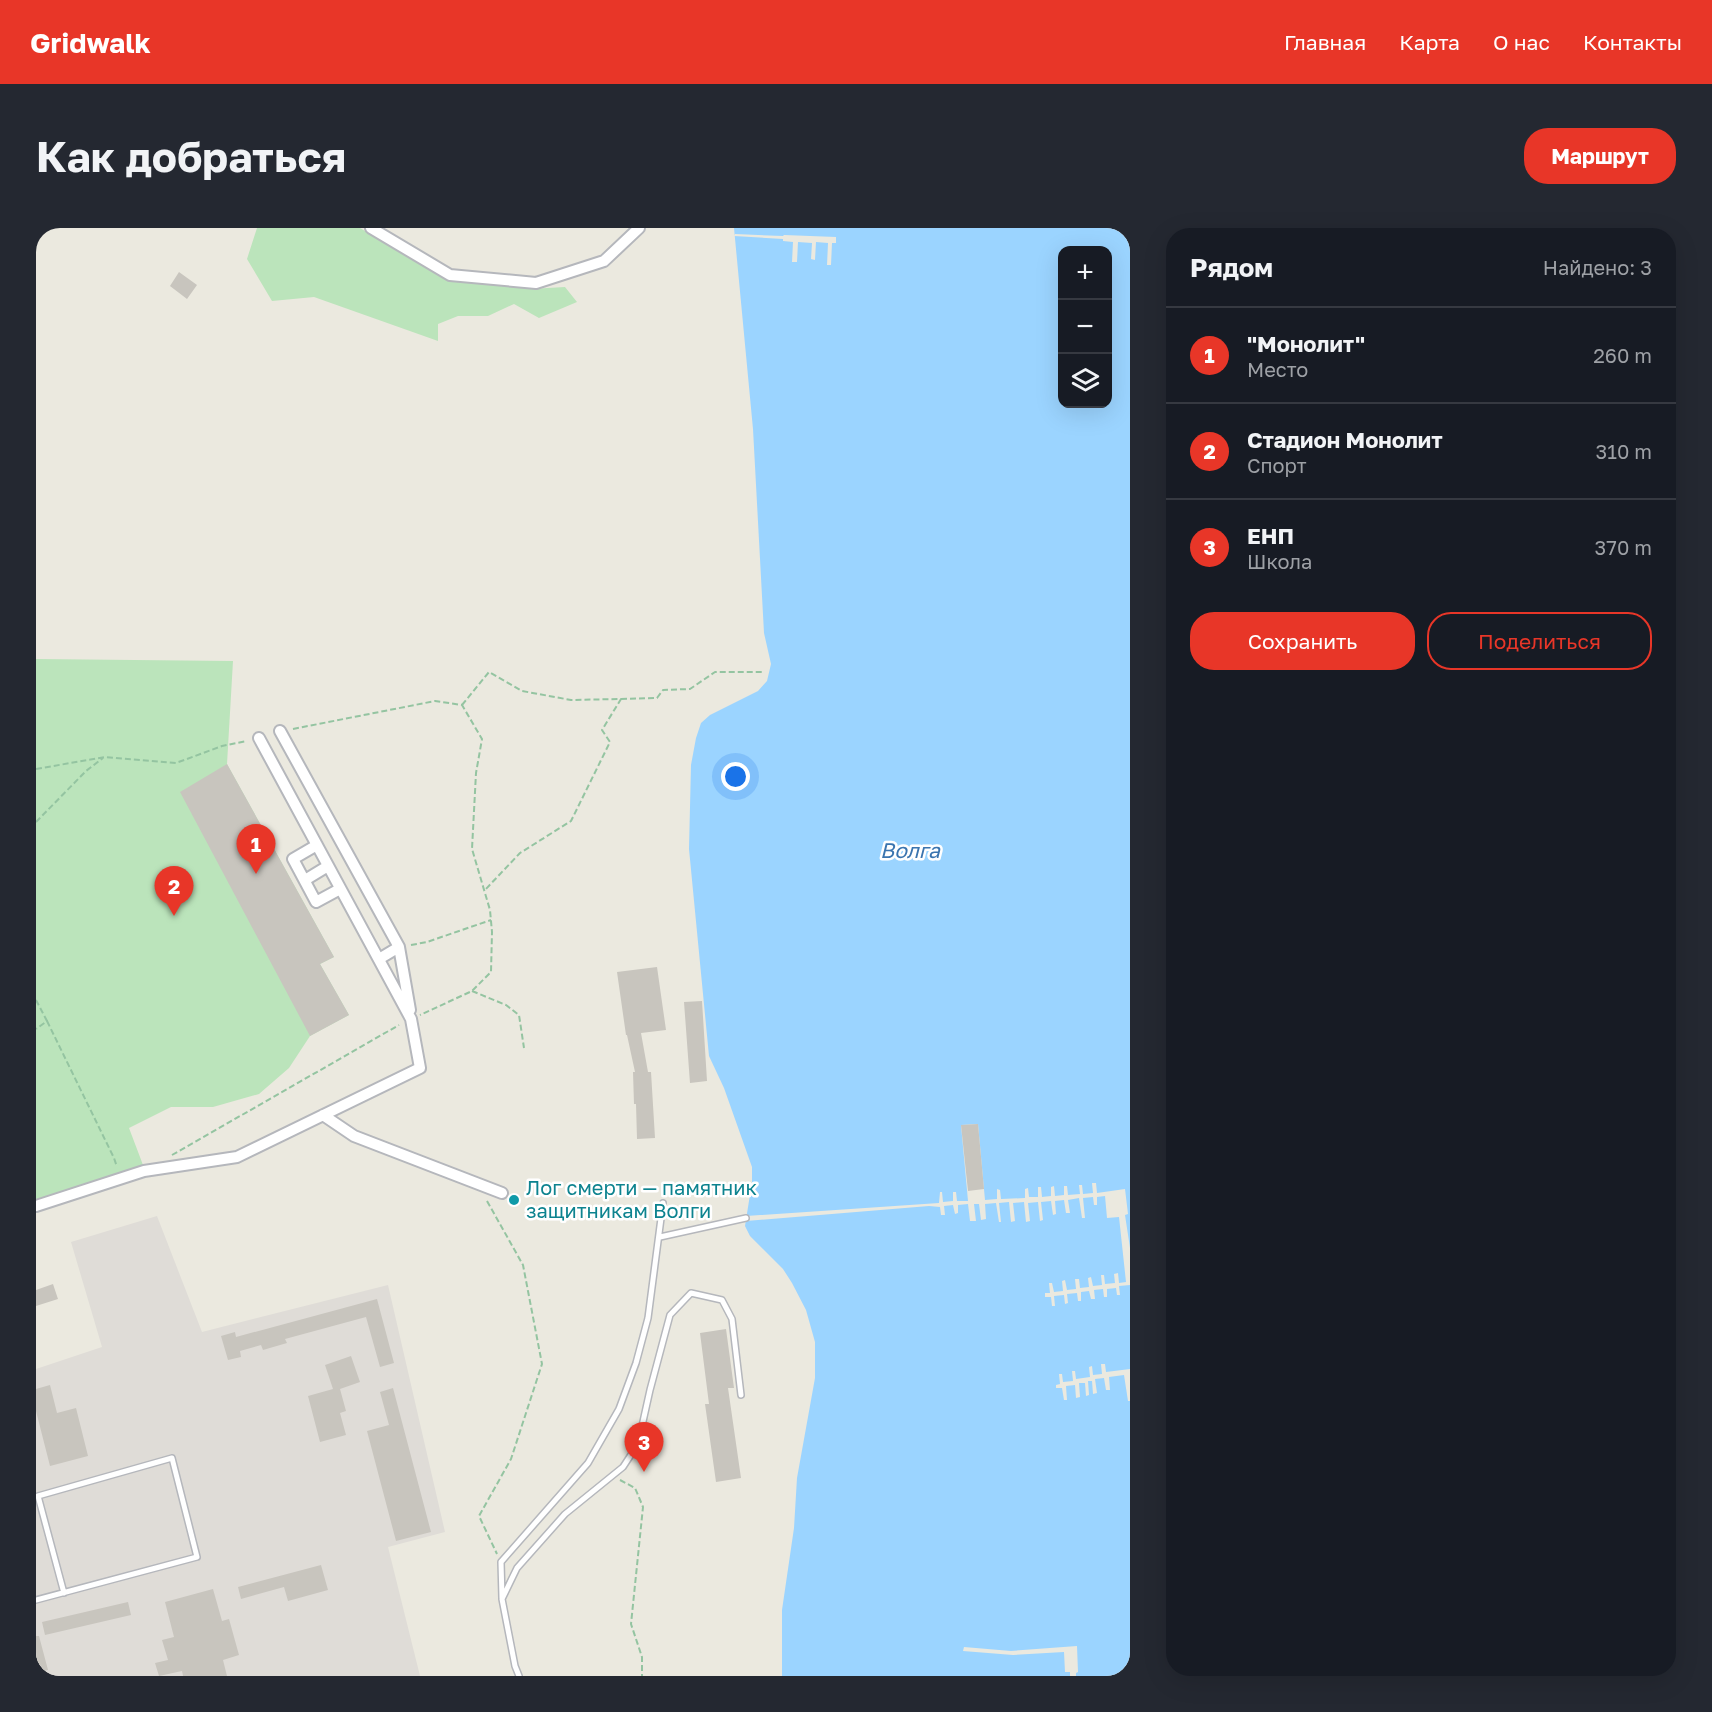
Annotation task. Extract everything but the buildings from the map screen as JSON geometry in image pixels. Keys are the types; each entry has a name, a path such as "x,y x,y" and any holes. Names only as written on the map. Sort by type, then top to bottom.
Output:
{"street":[{"path":"371,228 450,274 536,283 604,261 639,228"},
{"path":"36,1206 144,1171 237,1157 420,1068 399,946 280,731"},
{"path":"259,738 411,1019"},
{"path":"317,845 293,859 316,902 340,889"},
{"path":"304,880 328,866"},
{"path":"379,959 399,946"},
{"path":"323,1115 354,1136 502,1193"}],"lane":[{"path":"519,1676 502,1599 501,1562 588,1462 619,1409 636,1363 648,1318 663,1203"},
{"path":"660,1237 746,1218"},
{"path":"502,1599 517,1568 565,1514 623,1467 638,1444 670,1315 691,1293 722,1300 732,1319 741,1395"},
{"path":"36,1600 64,1593 197,1557 172,1458 38,1496 64,1593"}],"path":[{"path":"462,705 489,672 522,691 571,700 657,698 663,690 690,689 715,672 764,672"},
{"path":"484,892 520,853 571,821 610,742 602,730 621,699"},
{"path":"280,731 435,701 462,705"},
{"path":"164,1160 411,1019 472,991 490,972 491,920 472,849 476,773 482,739 462,705"},
{"path":"36,769 105,757 176,763 222,746 259,738"},
{"path":"36,822 87,771 105,757"},
{"path":"399,946 427,942 491,920"},
{"path":"472,991 506,1005 519,1015 524,1048"},
{"path":"36,1000 114,1158"},
{"path":"36,1029 47,1021"},
{"path":"478,1183 523,1265 542,1364 511,1459 479,1516 501,1562"},
{"path":"612,1476 635,1488 643,1507 631,1624 642,1658 642,1676"}],"shaded area":[{"path":"157,1216 202,1332 388,1285 445,1532 388,1547 420,1676 36,1676 36,1369 102,1347 71,1242"}],"green space":[{"path":"257,228 360,228 443,278 530,289 565,287 577,302 539,318 514,304 488,316 458,316 438,324 438,341 314,297 272,301 247,259"},
{"path":"36,659 233,661 227,764 334,957 320,964 349,1015 310,1036 289,1068 259,1094 213,1107 171,1107 129,1128 143,1165 36,1200"}],"water":[{"name":"Волга","path":"734,228 1130,228 1130,1676 782,1676 782,1610 794,1528 797,1478 815,1378 815,1342 806,1310 792,1283 783,1269 750,1236 745,1226 752,1167 724,1088 709,1056 689,849 691,765 701,723 710,715 758,691 767,681 771,664 764,633 753,429"}],"pier":[{"path":"735,234 836,237 836,243 832,243 831,265 827,265 828,243 816,242 815,260 811,259 812,243 798,242 797,262 792,262 793,242 783,241 783,239 734,236"},
{"path":"978,1124 985,1200 997,1199 997,1189 1000,1190 1001,1199 1025,1198 1025,1189 1028,1188 1029,1197 1038,1197 1038,1187 1041,1187 1042,1197 1051,1196 1051,1187 1054,1186 1055,1196 1064,1195 1064,1186 1067,1186 1068,1195 1080,1194 1079,1185 1082,1185 1083,1194 1093,1193 1092,1183 1096,1183 1097,1193 1125,1189 1128,1214 1125,1215 1130,1248 1130,1285 1119,1286 1120,1295 1117,1295 1116,1288 1107,1289 1107,1297 1104,1297 1103,1289 1094,1290 1095,1299 1091,1299 1089,1291 1081,1292 1081,1301 1078,1301 1077,1293 1067,1294 1068,1303 1065,1304 1064,1295 1054,1296 1055,1306 1052,1306 1051,1297 1045,1297 1045,1293 1050,1293 1049,1283 1052,1283 1054,1292 1063,1291 1062,1281 1065,1280 1067,1290 1076,1289 1075,1279 1079,1279 1080,1288 1089,1287 1088,1278 1091,1277 1093,1286 1102,1285 1101,1275 1104,1275 1105,1284 1115,1283 1114,1274 1118,1273 1119,1283 1126,1282 1119,1217 1107,1218 1105,1196 1097,1197 1097,1205 1094,1205 1093,1197 1083,1198 1085,1218 1082,1218 1079,1198 1068,1200 1070,1213 1066,1213 1064,1200 1055,1201 1056,1214 1053,1215 1051,1201 1041,1202 1043,1220 1040,1221 1038,1202 1028,1203 1030,1221 1026,1222 1024,1202 1013,1203 1015,1221 1011,1222 1009,1202 999,1203 1001,1222 999,1222 996,1203 985,1204 986,1219 981,1220 979,1204 974,1204 976,1221 970,1221 968,1204 958,1205 958,1213 955,1214 953,1205 944,1206 945,1215 941,1215 940,1207 929,1206 746,1221 746,1216 939,1203 940,1192 942,1192 943,1202 953,1201 953,1192 956,1192 957,1201 968,1201 961,1125"},
{"path":"1101,1364 1105,1364 1106,1372 1130,1369 1130,1401 1128,1401 1124,1375 1109,1377 1110,1390 1106,1390 1104,1378 1095,1379 1097,1393 1093,1394 1092,1381 1088,1381 1089,1395 1086,1396 1085,1383 1079,1383 1080,1397 1076,1398 1075,1385 1066,1386 1067,1400 1064,1400 1062,1388 1056,1388 1056,1385 1060,1384 1059,1374 1062,1374 1063,1382 1073,1381 1072,1371 1075,1371 1076,1379 1090,1377 1089,1367 1092,1366 1093,1375 1102,1374"},
{"path":"1077,1646 1078,1672 1076,1676 1070,1676 1070,1672 1065,1672 1064,1652 1013,1655 963,1651 964,1647 1011,1651"}],"place":[{"name":"\"Монолит\"","path":"256,874"},
{"name":"Стадион Монолит","path":"174,916"},
{"name":"Лог смерти — памятник защитникам Волги","path":"514,1200"},
{"name":"ЕНП","path":"644,1472"}]}
